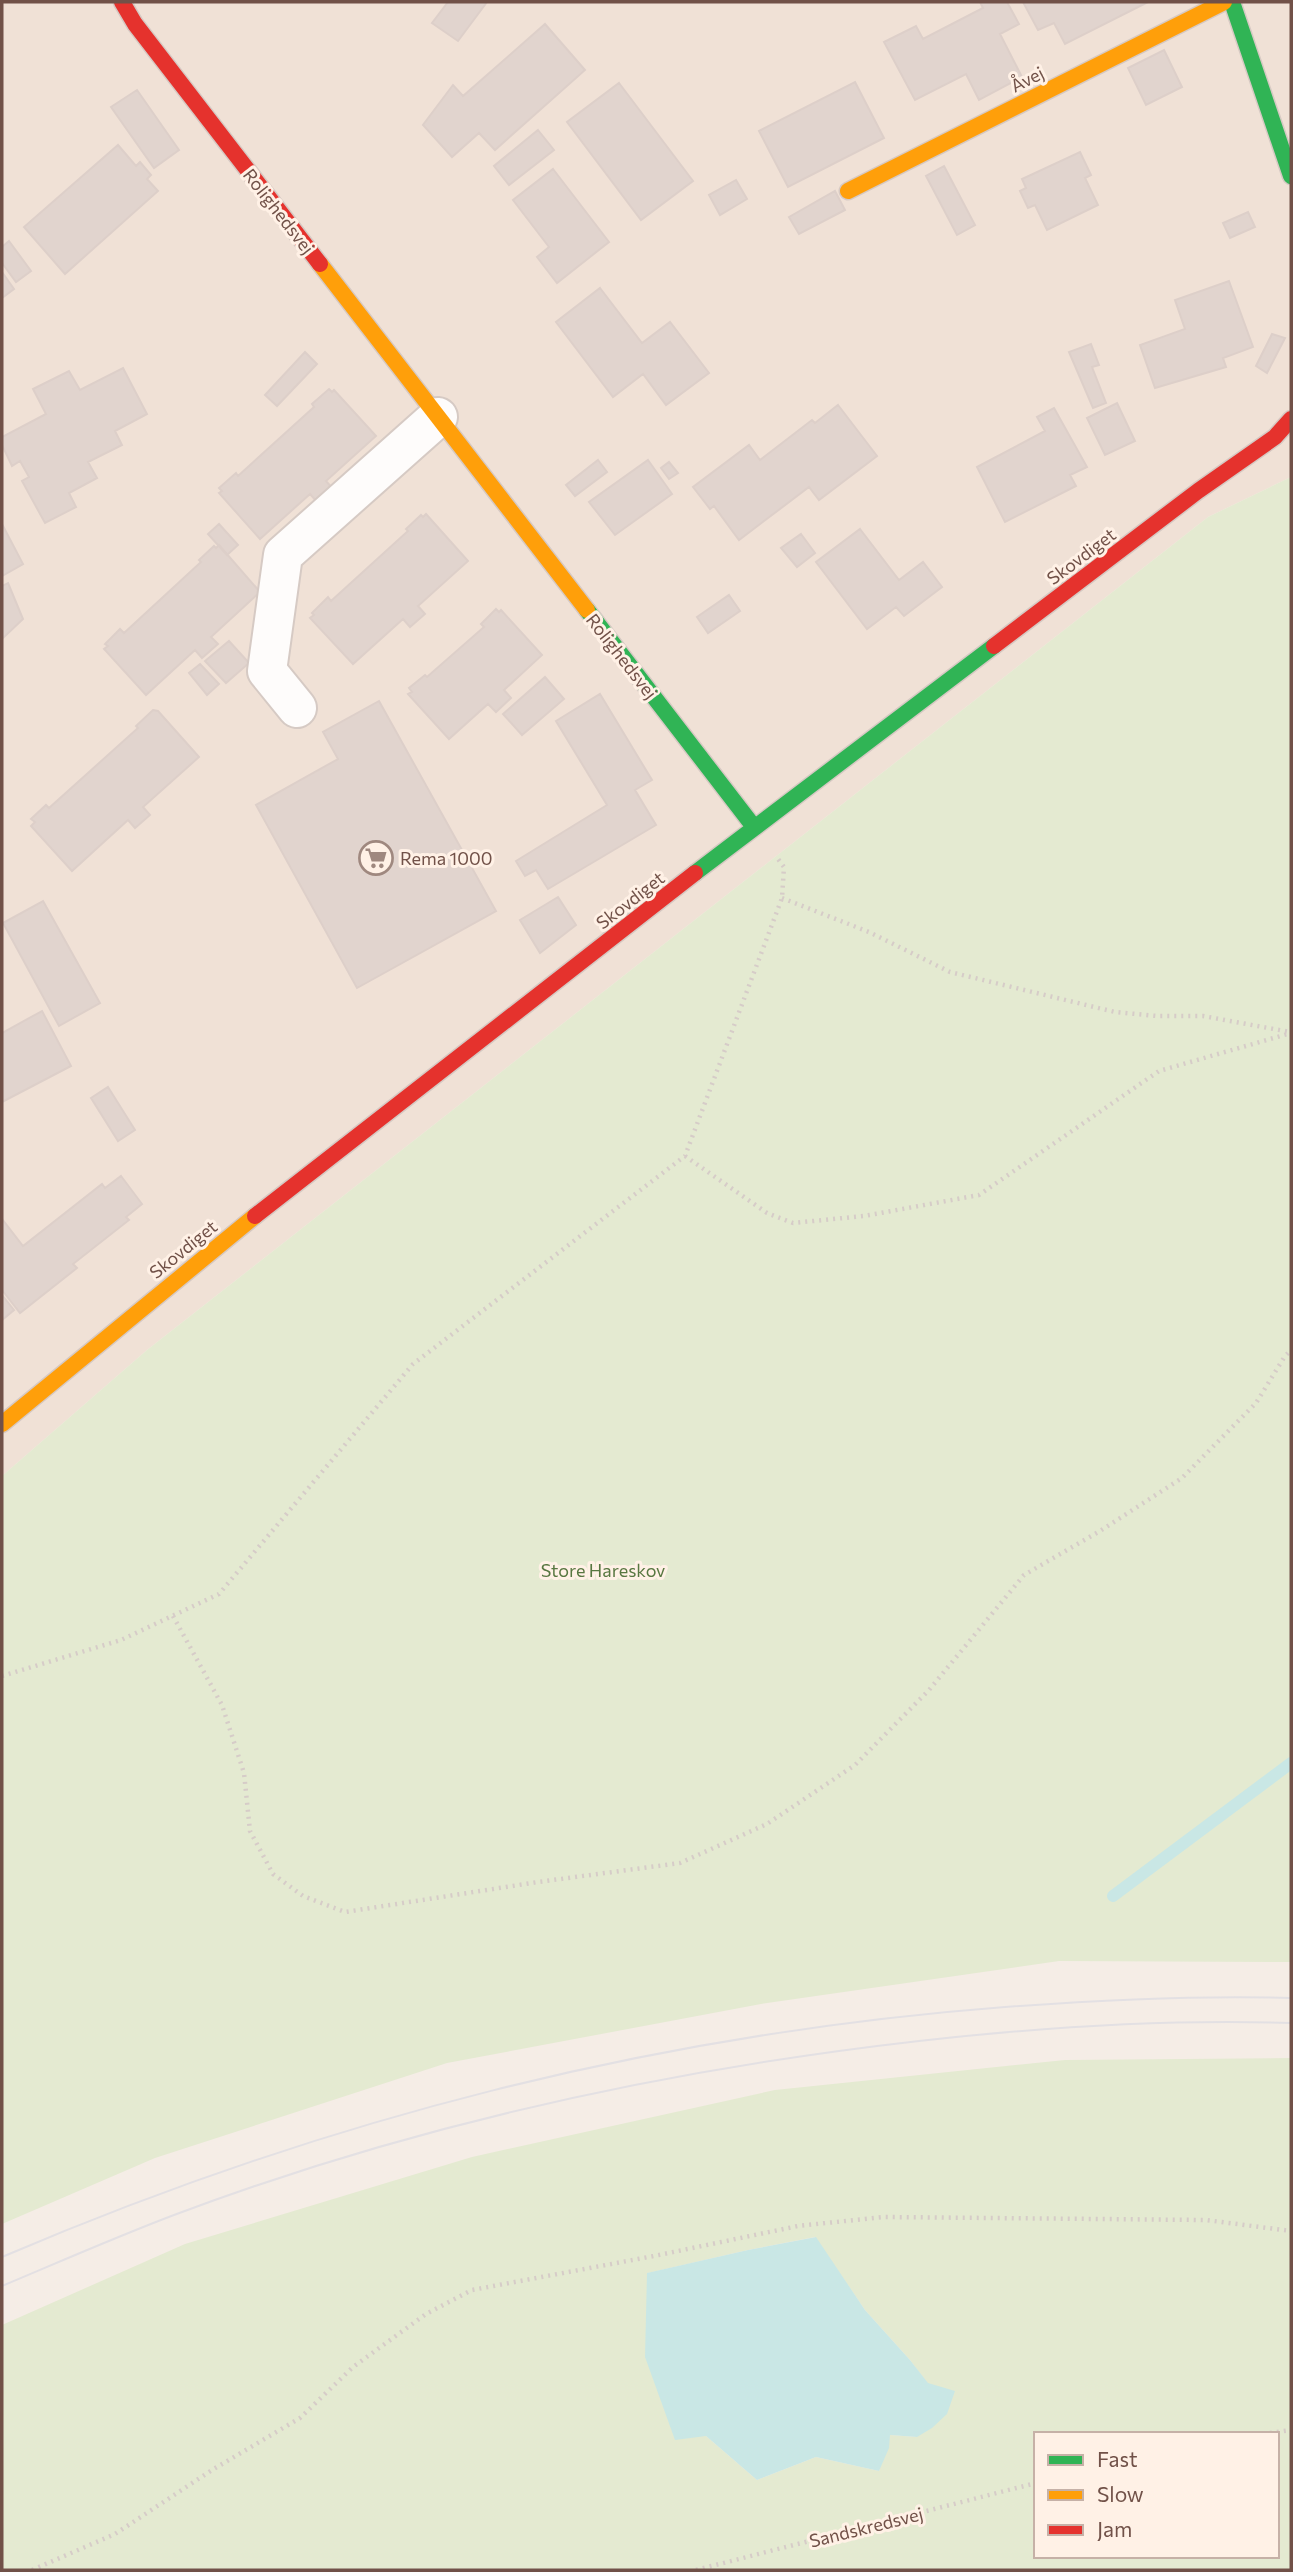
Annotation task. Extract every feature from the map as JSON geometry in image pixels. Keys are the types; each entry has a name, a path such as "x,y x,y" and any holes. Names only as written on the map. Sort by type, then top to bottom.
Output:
{"street":[{"name":"Rolighedsvej","path":"122,2 135,24 754,827"},
{"name":"Åvej","path":"848,191 1224,2"},
{"path":"1232,2 1291,176"},
{"path":"297,709 267,671 283,555 438,417"},
{"name":"Skovdiget","path":"2,1424 205,1255 754,827 1198,491 1275,437 1291,419"}],"path":[{"path":"2,1676 121,1640 219,1594 413,1364 685,1156 782,898 784,867 754,827"},
{"path":"782,898 869,932 950,972 1115,1012 1203,1016 1291,1032"},
{"path":"685,1156 767,1213 793,1223 864,1216 979,1195 1159,1071 1291,1032"},
{"path":"173,1616 222,1704 244,1773 250,1831 272,1874 303,1896 345,1912 680,1863 767,1824 855,1765 929,1690 1024,1575 1100,1531 1182,1478 1256,1403 1291,1350"},
{"path":"32,2570 115,2534 212,2470 300,2418 353,2367 426,2314 472,2290 799,2226 883,2217 1206,2220 1291,2231"},
{"name":"Sandskredsvej","path":"696,2570 1034,2484"}],"shaded area":[{"path":"2,2 1291,2 1291,477 1208,517 147,1350 2,1476"}],"green space":[{"name":"Store Hareskov","path":"1291,477 1291,1962 1059,1961 761,2004 447,2063 155,2158 2,2224 2,1476 147,1350 1208,517"},
{"path":"1291,2058 1291,2570 2,2570 2,2325 185,2244 472,2157 775,2090 1065,2060","holes":["815,2237 865,2310 928,2384 917,2437 890,2435 879,2471 816,2457 757,2480 706,2436 648,2273"]}],"water":[{"path":"816,2237 865,2310 928,2383 955,2391 947,2414 932,2428 917,2437 890,2435 889,2448 879,2471 816,2457 757,2480 706,2436 675,2440 645,2357 647,2273"}],"building":[{"path":"448,2 487,2 458,41 432,23"},
{"path":"980,2 1007,2 1019,24 1000,34 1022,77 979,100 966,74 915,100 884,42 916,26 923,39 983,8"},
{"path":"1023,2 1148,2 1065,44 1054,23 1038,30"},
{"path":"545,24 585,70 495,150 479,133 452,157 423,125 453,85 463,96"},
{"path":"1164,50 1182,87 1146,105 1128,68"},
{"path":"855,82 884,138 788,187 759,131"},
{"path":"619,83 693,181 641,220 567,122"},
{"path":"137,90 179,150 154,168 111,107"},
{"path":"538,130 554,150 509,185 494,166"},
{"path":"118,145 136,166 140,162 151,175 147,179 158,191 65,274 24,227"},
{"path":"1080,152 1091,175 1085,178 1098,205 1047,230 1035,205 1028,208 1020,191 1026,188 1022,179"},
{"path":"944,166 975,225 957,235 926,176"},
{"path":"553,169 609,242 557,283 537,257 549,247 513,200"},
{"path":"736,180 747,199 720,215 709,195"},
{"path":"835,191 845,210 799,234 789,217"},
{"path":"1248,212 1255,227 1230,238 1223,223"},
{"path":"9,241 31,271 16,282 2,263 2,247"},
{"path":"2,272 14,289 2,298"},
{"path":"1229,281 1253,347 1223,358 1226,367 1155,388 1140,345 1185,329 1175,300"},
{"path":"600,288 642,343 670,322 709,373 666,405 643,374 613,397 556,322"},
{"path":"1272,334 1285,338 1267,373 1256,366"},
{"path":"1091,344 1099,365 1092,367 1106,403 1093,408 1069,352"},
{"path":"305,352 317,364 277,406 265,395"},
{"path":"123,368 147,414 115,431 122,445 88,462 97,478 69,493 76,507 45,523 22,481 29,477 20,461 12,466 2,445 2,437 46,414 33,389 69,371 80,390"},
{"path":"329,389 332,392 334,390 376,436 326,481 333,489 318,503 310,494 260,539 219,493 222,491 219,488 236,473 238,476 314,407 312,404"},
{"path":"1117,403 1135,441 1105,455 1087,418"},
{"path":"838,405 877,456 819,500 809,487 739,540 714,506 710,509 693,487 749,445 760,460 812,420 815,423"},
{"path":"1054,408 1087,467 1070,475 1076,486 1005,522 977,467 1045,431 1037,417"},
{"path":"598,460 607,472 575,496 566,485"},
{"path":"648,460 672,494 615,535 589,502"},
{"path":"669,462 678,473 669,479 661,468"},
{"path":"426,514 468,561 418,606 425,614 410,627 403,619 353,664 310,618 314,615 312,613 328,597 331,601 408,531 406,529 421,515 423,517"},
{"path":"2,524 23,564 2,576"},
{"path":"219,524 238,545 227,555 208,534"},
{"path":"860,529 899,580 923,562 942,587 904,616 896,607 867,629 816,562"},
{"path":"801,534 815,553 797,567 781,548"},
{"path":"219,545 260,592 211,637 218,644 202,658 195,650 146,695 104,649 108,646 105,644 120,629 124,633 201,562 199,560 214,546 216,548"},
{"path":"8,583 23,619 2,639 2,586"},
{"path":"729,595 740,611 708,633 697,617"},
{"path":"496,609 499,612 501,610 542,655 504,690 511,698 496,712 488,704 449,739 408,694 412,692 409,688 425,675 427,677 484,627 481,624"},
{"path":"229,641 249,663 226,683 205,661"},
{"path":"200,664 219,684 207,695 189,673"},
{"path":"545,677 564,699 522,735 503,714"},
{"path":"600,694 652,780 635,790 656,825 548,889 536,870 525,876 516,861 607,805 556,721"},
{"name":"Rema 1000","path":"379,701 496,911 357,988 256,805 338,759 323,732"},
{"path":"153,710 158,711 199,757 143,807 150,815 135,828 128,820 72,871 31,826 35,822 31,819 46,805 49,808 138,728 136,726"},
{"path":"558,897 576,925 540,953 520,920"},
{"path":"43,901 100,1003 59,1026 3,923"},
{"path":"42,1011 71,1066 2,1102 2,1033"},
{"path":"108,1087 135,1130 118,1141 91,1098"},
{"path":"121,1176 142,1204 126,1217 129,1220 73,1264 77,1268 20,1313 2,1290 2,1219 23,1246 102,1184 105,1188"},
{"path":"2,1295 14,1310 2,1320"}],"waterway":[{"path":"1113,1896 1291,1763"}],"tram line":[{"path":"2,2257 123,2208 369,2124 493,2090 619,2062 746,2038 874,2020 1005,2007 1148,1999 1291,1998"},
{"path":"2,2286 152,2223 264,2183 448,2128 635,2085 824,2053 965,2036 1151,2023 1291,2023"}],"traffic: fast":[{"path":"1232,2 1291,176"},
{"path":"587,610 754,827"},
{"path":"695,873 994,646"}],"traffic: slow":[{"path":"848,191 1224,2"},
{"path":"320,264 587,610"},
{"path":"2,1424 255,1216"}],"traffic: jam":[{"path":"122,2 135,24 320,264"},
{"path":"994,646 1198,491 1275,437 1291,419"},
{"path":"255,1216 695,873"}],"place":[{"name":"Rema 1000","path":"376,858"}]}
